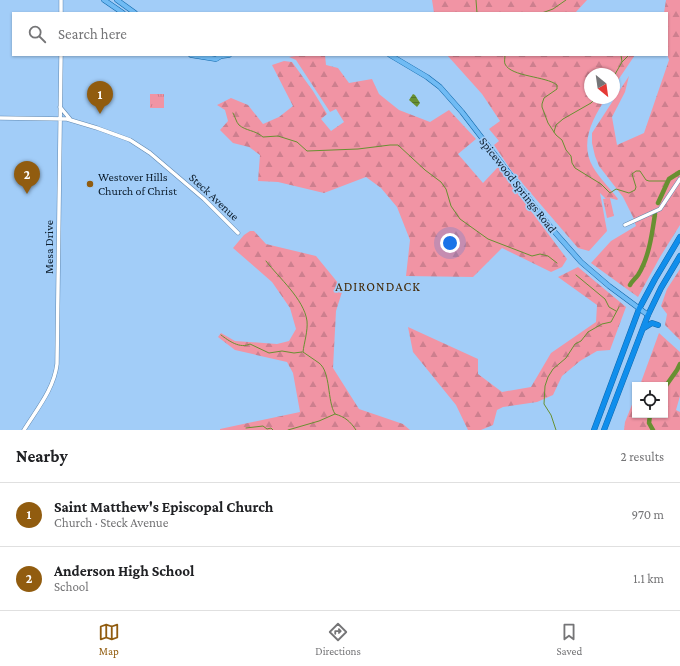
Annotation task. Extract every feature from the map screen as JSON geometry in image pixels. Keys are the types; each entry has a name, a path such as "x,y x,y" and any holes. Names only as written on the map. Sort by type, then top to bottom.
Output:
{"highway":[{"path":"594,430 639,310 655,279 680,237"},
{"path":"604,430 648,315 661,288 680,256"},
{"path":"642,330 649,324 658,324"}],"main road":[{"path":"113,0 117,0 134,12"},
{"path":"107,1 122,12"},
{"path":"197,56 216,59 219,56"},
{"name":"Spicewood Springs Road","path":"392,56 427,77 443,90 462,112 561,240 581,262 639,310 648,315"}],"street":[{"path":"61,0 61,12"},
{"name":"Mesa Drive","path":"24,430 49,391 56,371 61,56"},
{"path":"59,105 65,115 71,120"},
{"name":"Steck Avenue","path":"0,118 59,118 71,120 120,136 138,145 204,199 238,234"},
{"path":"625,225 660,209 680,179"}],"green space":[{"path":"432,0 587,0 576,12 434,12"},
{"path":"666,0 680,0 680,225 638,297 591,263 611,241 636,226 623,197 599,166 592,143 592,133 611,104 619,104 612,117 617,145 644,133 669,60 668,56 668,12 664,12"},
{"path":"325,56 326,65 338,68 349,83 372,79 379,94 399,110 430,122 449,110 476,139 458,154 483,183 498,167 567,259 562,267 551,272 502,248 473,277 406,276 410,240 397,207 381,188 366,177 324,193 278,182 258,181 260,155 249,147 233,143 220,130 228,121 225,110 217,105 231,98 248,105 263,124 279,117 293,106 272,65 284,61 292,62 313,91 327,114 321,119 331,131 344,122 336,109 330,112 296,60 289,57"},
{"path":"448,56 634,56 620,77 620,68 584,68 584,104 603,104 592,122 589,131 587,149 589,158 595,171 618,199 606,199 600,193 607,231 589,251 578,248 511,170 494,145 499,141 489,129 500,121 482,94"},
{"path":"629,76 625,92 620,102 620,90"},
{"path":"150,94 164,94 164,108 150,108"},
{"path":"610,198 614,216 607,218 603,199"},
{"path":"250,231 254,231 266,244 316,256 343,289 336,311 333,368 359,409 403,424 410,430 220,430 300,412 293,373 287,362 235,350 218,337 221,333 235,341 277,344 289,341 296,329 290,308 272,282 233,248 244,235"},
{"path":"578,267 626,307 610,350 597,351 580,361 562,376 553,395 537,402 503,407 497,410 493,425 481,430 468,430 456,405 413,352 408,327 478,359 478,374 502,392 531,387 551,353 596,322 597,305 558,277"},
{"path":"680,269 680,340 665,325 667,314 661,306 667,289"},
{"path":"659,333 680,352 680,396 676,410 680,412 680,430 624,430 625,422 632,404 632,418 668,418 668,382 641,382"}],"shaded area":[{"path":"413,94 420,103 417,107 409,100"}],"waterway":[{"path":"476,0 477,12"},
{"path":"545,12 553,9 566,0"},
{"path":"505,56 505,64 514,72 552,82 557,85 557,89 544,98 542,107 548,123 556,135 562,140 566,150 571,156 572,163 575,168 601,184 610,193 616,189 629,193 635,190 636,187 632,174 636,171 640,171 646,180 649,181 667,181"},
{"path":"619,68 622,62 621,56"},
{"path":"622,62 628,56"},
{"path":"554,132 556,125 563,119 589,104"},
{"path":"233,113 238,124 242,127 263,137 278,136 297,142 307,151 358,149 398,145 425,170 441,182 446,189 451,206 460,219 488,239 532,256 540,254 548,256 557,263"},
{"path":"658,203 669,179 680,172"},
{"path":"630,285 638,275 645,261 650,246 655,214"},
{"path":"266,261 290,289 305,313 307,325 303,352 323,367 335,414 342,416 352,424 356,430"},
{"path":"576,275 605,299 609,307 616,311"},
{"path":"556,430 551,415 544,404 545,386 548,377 553,369 566,358 575,344 581,341 588,332 602,324 611,322 619,307"},
{"path":"221,335 235,344 242,346 250,344 269,353 282,351 294,353 302,352"},
{"path":"668,383 680,364"},
{"path":"288,430 319,421 335,414"},
{"path":"650,418 649,423 653,430"},
{"path":"246,428 263,426 267,429 271,428 273,430"}],"place":[{"name":"Saint Matthew's Episcopal Church","path":"100,114"},
{"name":"Westover Hills Church of Christ","path":"90,184"},
{"name":"Anderson High School","path":"27,194"}],"district":[{"name":"ADIRONDACK","path":"378,286"}]}
